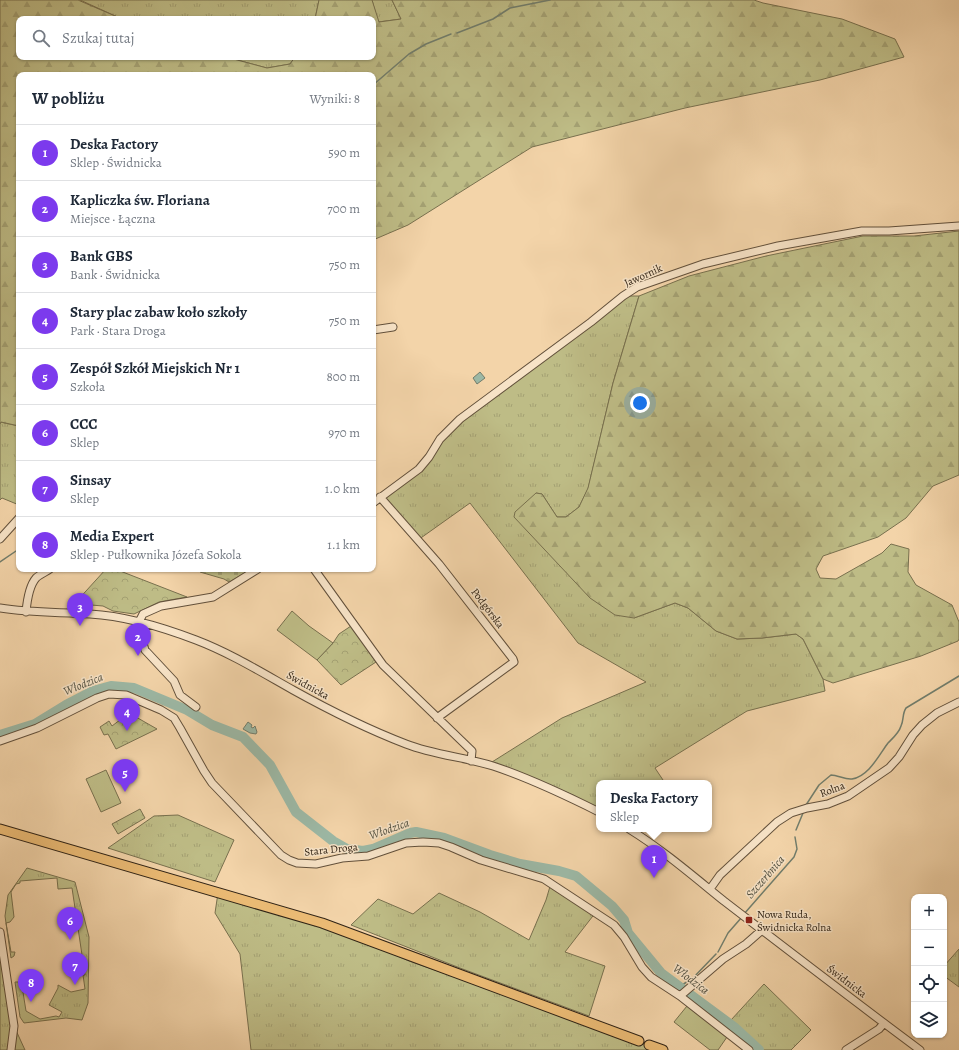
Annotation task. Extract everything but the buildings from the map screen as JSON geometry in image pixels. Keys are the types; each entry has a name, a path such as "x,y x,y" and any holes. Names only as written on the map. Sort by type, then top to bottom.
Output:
{"main road":[{"path":"0,829 322,923 639,1041"},
{"path":"649,1045 663,1050"}],"street":[{"name":"Jawornik","path":"376,500 419,469 429,457 440,438 460,418 637,287 703,264 765,248 862,231 889,231 959,226"},
{"path":"376,330 392,327"},
{"name":"Podgórska","path":"380,497 439,564 514,662 438,718"},
{"path":"0,539 16,521"},
{"path":"26,612 30,589 37,577 45,572"},
{"path":"196,707 180,695 174,682 145,650 142,640 143,614 161,606 216,595 253,572"},
{"path":"316,572 383,665 472,751 471,761"},
{"name":"Świdnicka","path":"0,608 26,612 91,614 142,623 195,640 227,653 320,704 388,737 416,748 492,766 514,774 596,811"},
{"name":"Stara Droga","path":"0,741 37,728 97,698 110,694 126,695 161,710 174,718 212,783 281,855 289,860 297,863 316,864 342,858 368,856 406,843 423,842 451,846 481,860 552,882 614,925 651,977 681,995 750,1050"},
{"name":"Rolna","path":"710,889 720,874 760,836 784,817 804,809 828,804 848,796 889,768 922,725 937,713 959,702"},
{"name":"Świdnicka","path":"634,832 645,839 920,1050"},
{"path":"681,995 723,959 746,944 762,930"},
{"path":"0,932 14,1026 11,1050"},
{"path":"846,1050 879,1029 884,1023"}],"green space":[{"path":"0,0 78,0 115,16 16,16 16,60 237,60 267,68 290,64 293,60 376,60 376,16 316,16 319,0 372,0 379,22 401,19 392,0 754,0 842,19 895,39 904,57 820,80 685,108 532,147 408,225 376,239 376,72 16,72 16,425 1,422 0,424"},
{"path":"80,0 319,0 316,16 115,16"},
{"path":"372,0 392,0 401,19 378,22"},
{"path":"237,60 293,60 290,64 267,68"},
{"path":"959,231 959,475 933,486 906,518 878,537 823,556 816,569 820,578 836,579 882,553 891,544 909,549 908,572 916,585 952,605 959,622 958,641 921,656 833,683 823,679 803,639 796,634 737,639 716,631 688,608 675,603 634,618 615,615 590,598 514,517 515,512 536,493 542,494 557,517 566,517 579,507 588,488 613,383 639,296 689,276 766,256 863,236 914,236"},
{"path":"623,296 639,296 613,383 588,489 579,507 566,517 557,517 542,494 536,493 634,618 675,603 688,608 716,631 737,639 796,634 803,639 823,679 825,691 747,711 655,768 663,780 596,780 596,807 573,795 492,762 562,718 646,682 578,643 470,503 418,540 380,497 419,469 440,439"},
{"path":"0,422 16,425 16,504 2,498 0,500"},
{"path":"103,572 123,572 187,597 159,602 134,614 113,611 103,606 79,604 76,602"},
{"path":"200,572 246,572 229,582 224,579"},
{"path":"292,611 309,626 333,643 317,660 277,630"},
{"path":"351,626 376,662 341,685 317,660 333,643 339,634"},
{"path":"129,713 157,729 116,749 108,734 104,735 100,727 109,721 112,726"},
{"path":"106,770 121,803 101,812 86,779"},
{"path":"140,809 145,818 118,834 112,824"},
{"path":"178,815 234,840 215,882 108,848 154,816"},
{"path":"27,868 75,882 89,937 88,1003 82,1020 66,1018 24,1023 20,1017 15,982 18,982 22,986 26,1011 40,1019 56,1016 59,1017 62,1012 49,1005 58,988 58,985 71,992 85,989 83,975 85,975 72,888 58,889 57,878 20,881 20,883 16,884 11,892 14,917 10,922 6,923 5,916 8,895"},
{"path":"551,883 596,912 565,952 605,966 589,1016 460,968 351,925 378,899 413,914 439,893 480,912 529,940 546,900"},
{"path":"218,893 322,923 409,961 649,1045 649,1050 251,1050 240,954 215,913"},
{"path":"6,923 11,952 15,952 14,956 11,958"},
{"path":"0,931 14,1026 25,1050 0,1050"},
{"path":"959,949 959,987 947,978 947,963"},
{"path":"764,984 811,1030 791,1050 759,1050 734,1027 731,1020"},
{"path":"687,1006 727,1037 718,1050 710,1050 674,1022"}],"shaded area":[{"path":"480,372 485,378 477,384 473,378"},
{"path":"248,722 252,725 251,727 253,728 255,726 257,732 256,734 250,733 243,729"}],"waterway":[{"path":"457,33 493,19 510,8 550,0"},
{"path":"376,82 409,54 426,44 451,34"},
{"path":"0,562 16,551"},
{"name":"Szczerbnica","path":"806,805 819,785 831,775 852,779 864,774 899,731 906,708 959,676"},
{"name":"Włodzica","path":"0,735 35,724 93,691 111,686 134,688 187,710 212,725 243,737 270,765 296,812 333,841 347,849 363,851 373,849 410,833 416,832 444,838 520,864 559,871 576,876 612,906 624,920 628,933 661,973 734,1027 759,1050"},
{"name":"Szczerbnica","path":"796,830 803,813"},
{"name":"Szczerbnica","path":"744,914 794,857 797,849 795,837"},
{"name":"Szczerbnica","path":"718,952 728,933 742,917"},
{"name":"Szczerbnica","path":"680,986 692,979 716,954"}],"place":[{"name":"Bank GBS","path":"80,626"},
{"name":"Kapliczka św. Floriana","path":"138,656"},
{"name":"Stary plac zabaw koło szkoły","path":"127,731"},
{"name":"Zespół Szkół Miejskich Nr 1","path":"125,792"},
{"name":"Deska Factory","path":"654,878"},
{"name":"Nowa Ruda, Świdnicka Rolna","path":"749,920"},
{"name":"CCC","path":"70,940"},
{"name":"Sinsay","path":"75,985"},
{"name":"Media Expert","path":"31,1002"}]}
